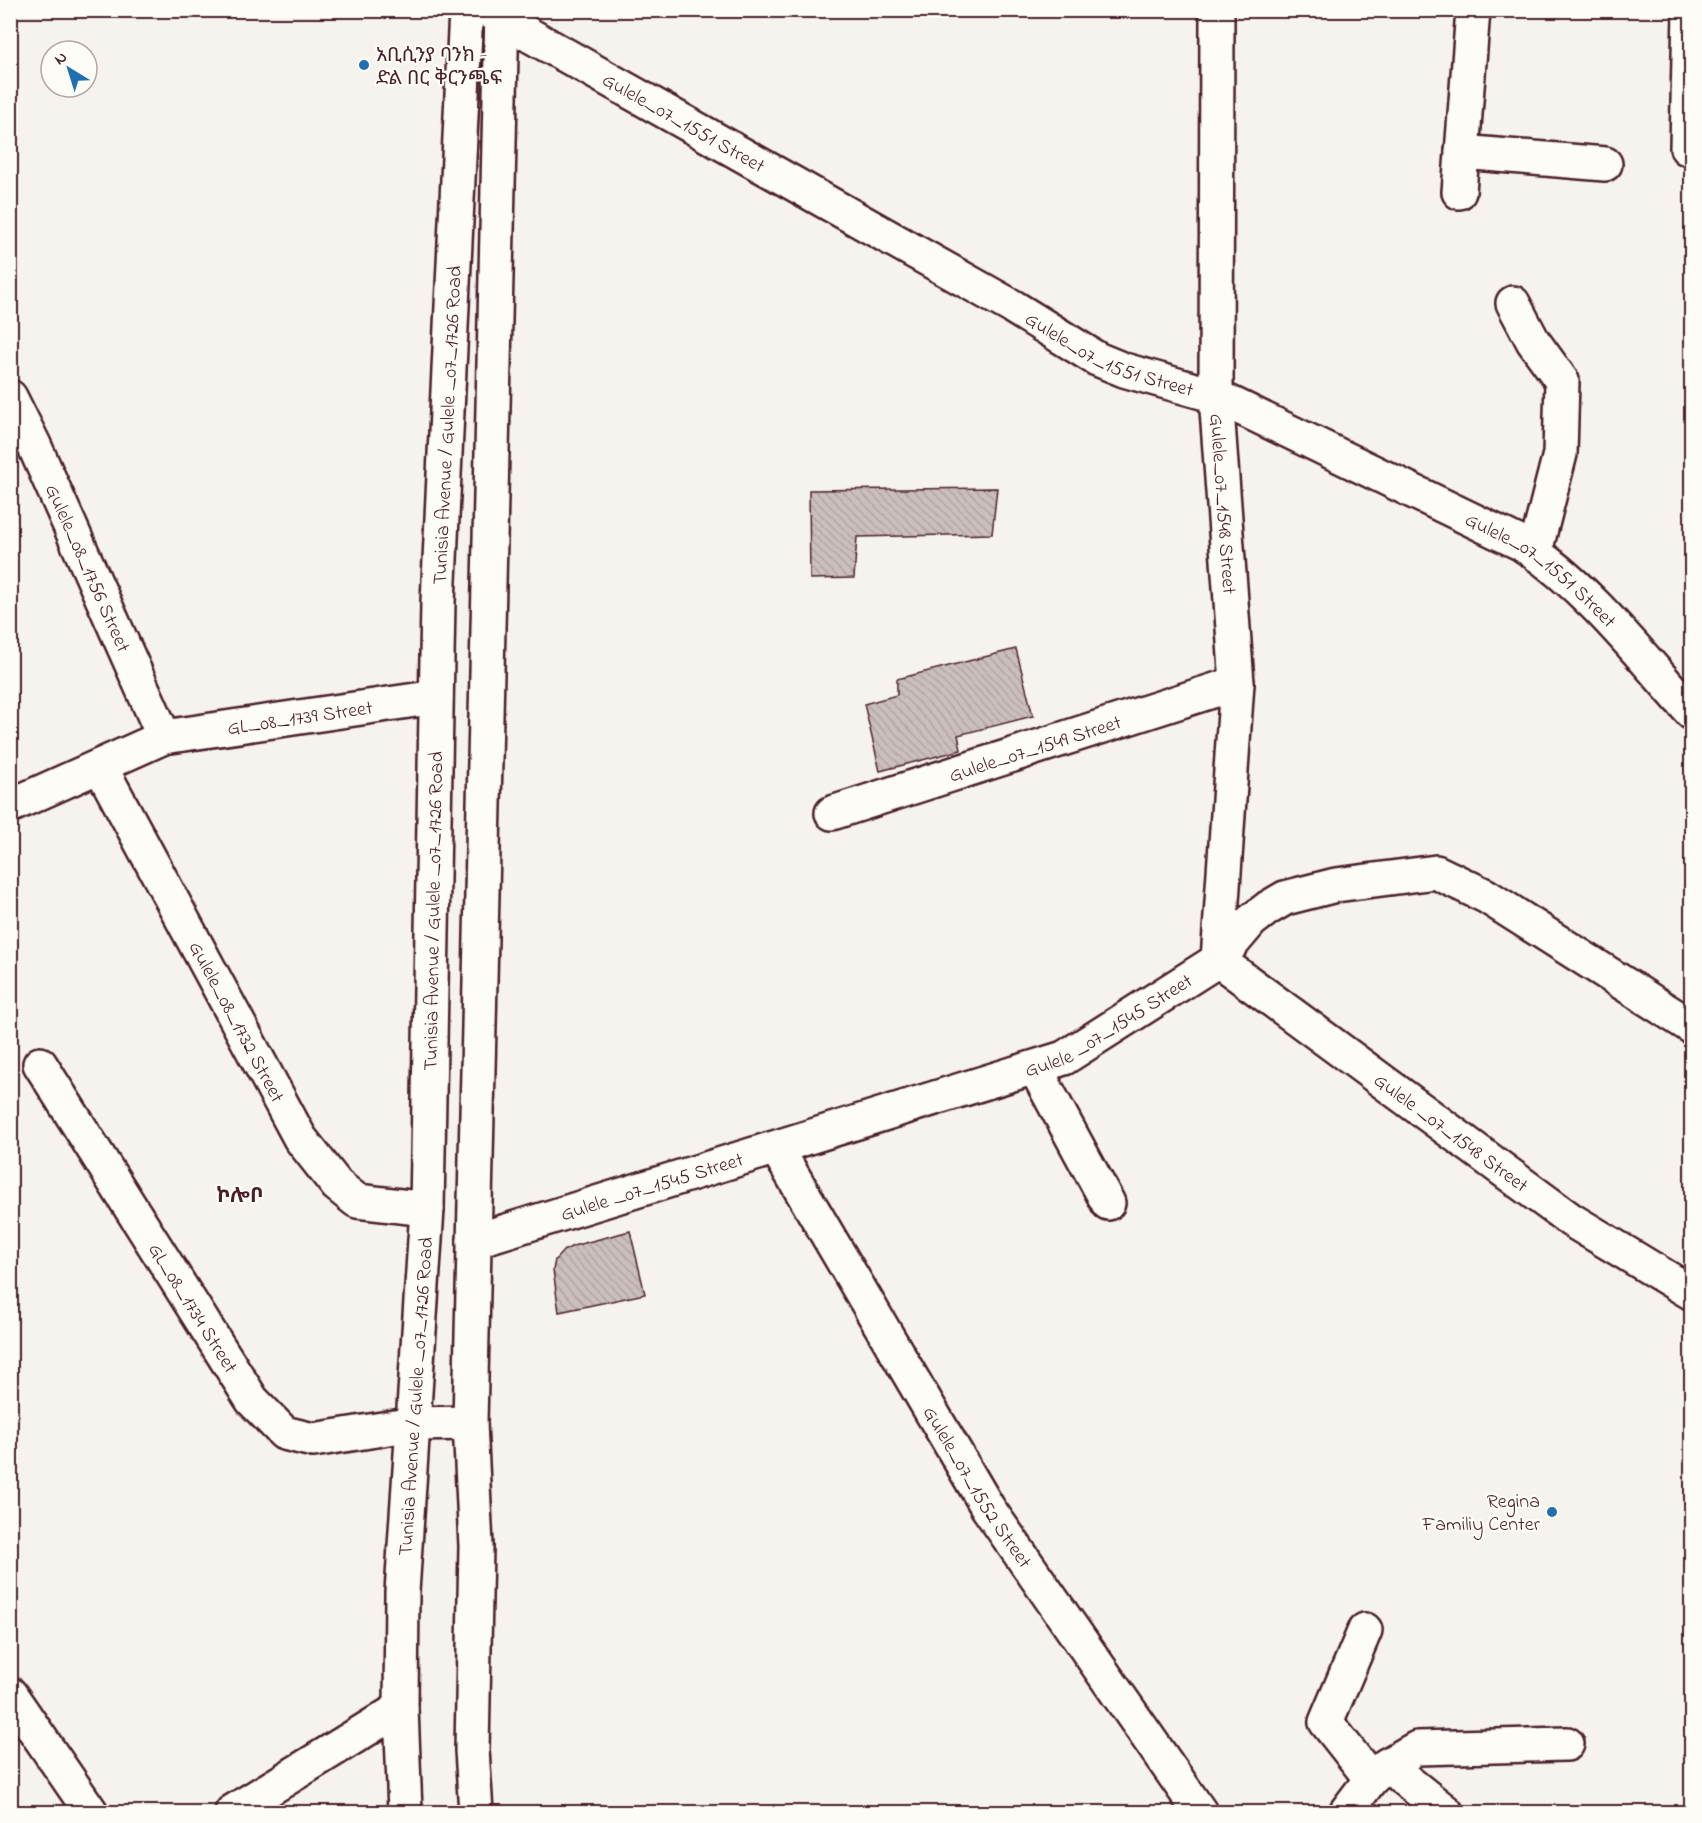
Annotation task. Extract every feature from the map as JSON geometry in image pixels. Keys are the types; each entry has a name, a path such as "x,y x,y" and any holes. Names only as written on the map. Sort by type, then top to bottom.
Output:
{"main road":[{"name":"Tunisia Avenue / Gulele _07_1726 Road","path":"405,1812 401,1708 402,1592 427,1209 438,602 466,10"},
{"name":"Gulele_07_1548 Street","path":"1217,10 1216,396 1237,683 1218,960"},
{"path":"1459,192 1473,10"},
{"path":"1687,148 1690,10"},
{"name":"Gulele_07_1551 Street","path":"497,13 1013,307 1097,359 1124,370 1216,396 1522,544 1579,589 1692,713"},
{"path":"476,1812 472,1750 476,1546 470,1423 497,13"},
{"path":"1462,152 1605,164"},
{"path":"1513,303 1533,341 1562,381 1560,454 1535,552"},
{"name":"Gulele_08_1756 Street","path":"10,397 39,456 164,737"},
{"name":"Gulele_07_1549 Street","path":"832,813 1237,683"},
{"name":"GL_08_1739 Street","path":"10,806 164,737 436,697"},
{"name":"Gulele_08_1732 Street","path":"100,766 300,1138 337,1185 357,1201 427,1209"},
{"name":"Gulele _07_1545 Street","path":"474,1241 777,1149 1064,1058 1218,960 1251,921 1285,898 1335,885 1436,872 1486,896 1692,1027"},
{"name":"Gulele _07_1548 Street","path":"1218,960 1571,1220 1692,1293"},
{"name":"GL_08_1734 Street","path":"40,1064 252,1400 284,1433 313,1440 414,1425 470,1423"},
{"path":"1035,1068 1108,1203"},
{"name":"Gulele_07_1552 Street","path":"777,1149 988,1508 1200,1812"},
{"path":"1365,1630 1326,1722 1379,1772 1446,1812"},
{"path":"10,1694 92,1812"},
{"path":"232,1812 401,1708"},
{"path":"1346,1812 1379,1772 1417,1748 1567,1744"}],"building":[{"path":"997,488 992,534 857,537 854,578 810,579 809,490"},
{"path":"1016,649 1033,716 958,735 961,750 880,771 864,704 897,695 897,679"},
{"path":"630,1231 645,1294 559,1312 553,1270 555,1260 563,1251 573,1246"}],"place":[{"name":"አቢሲንያ ባንክ - ድል በር ቅርንጫፍ","path":"364,65"},
{"name":"Regina Familiy Center","path":"1552,1512"}],"district":[{"name":"ኮሎቦ","path":"240,1195"}]}
